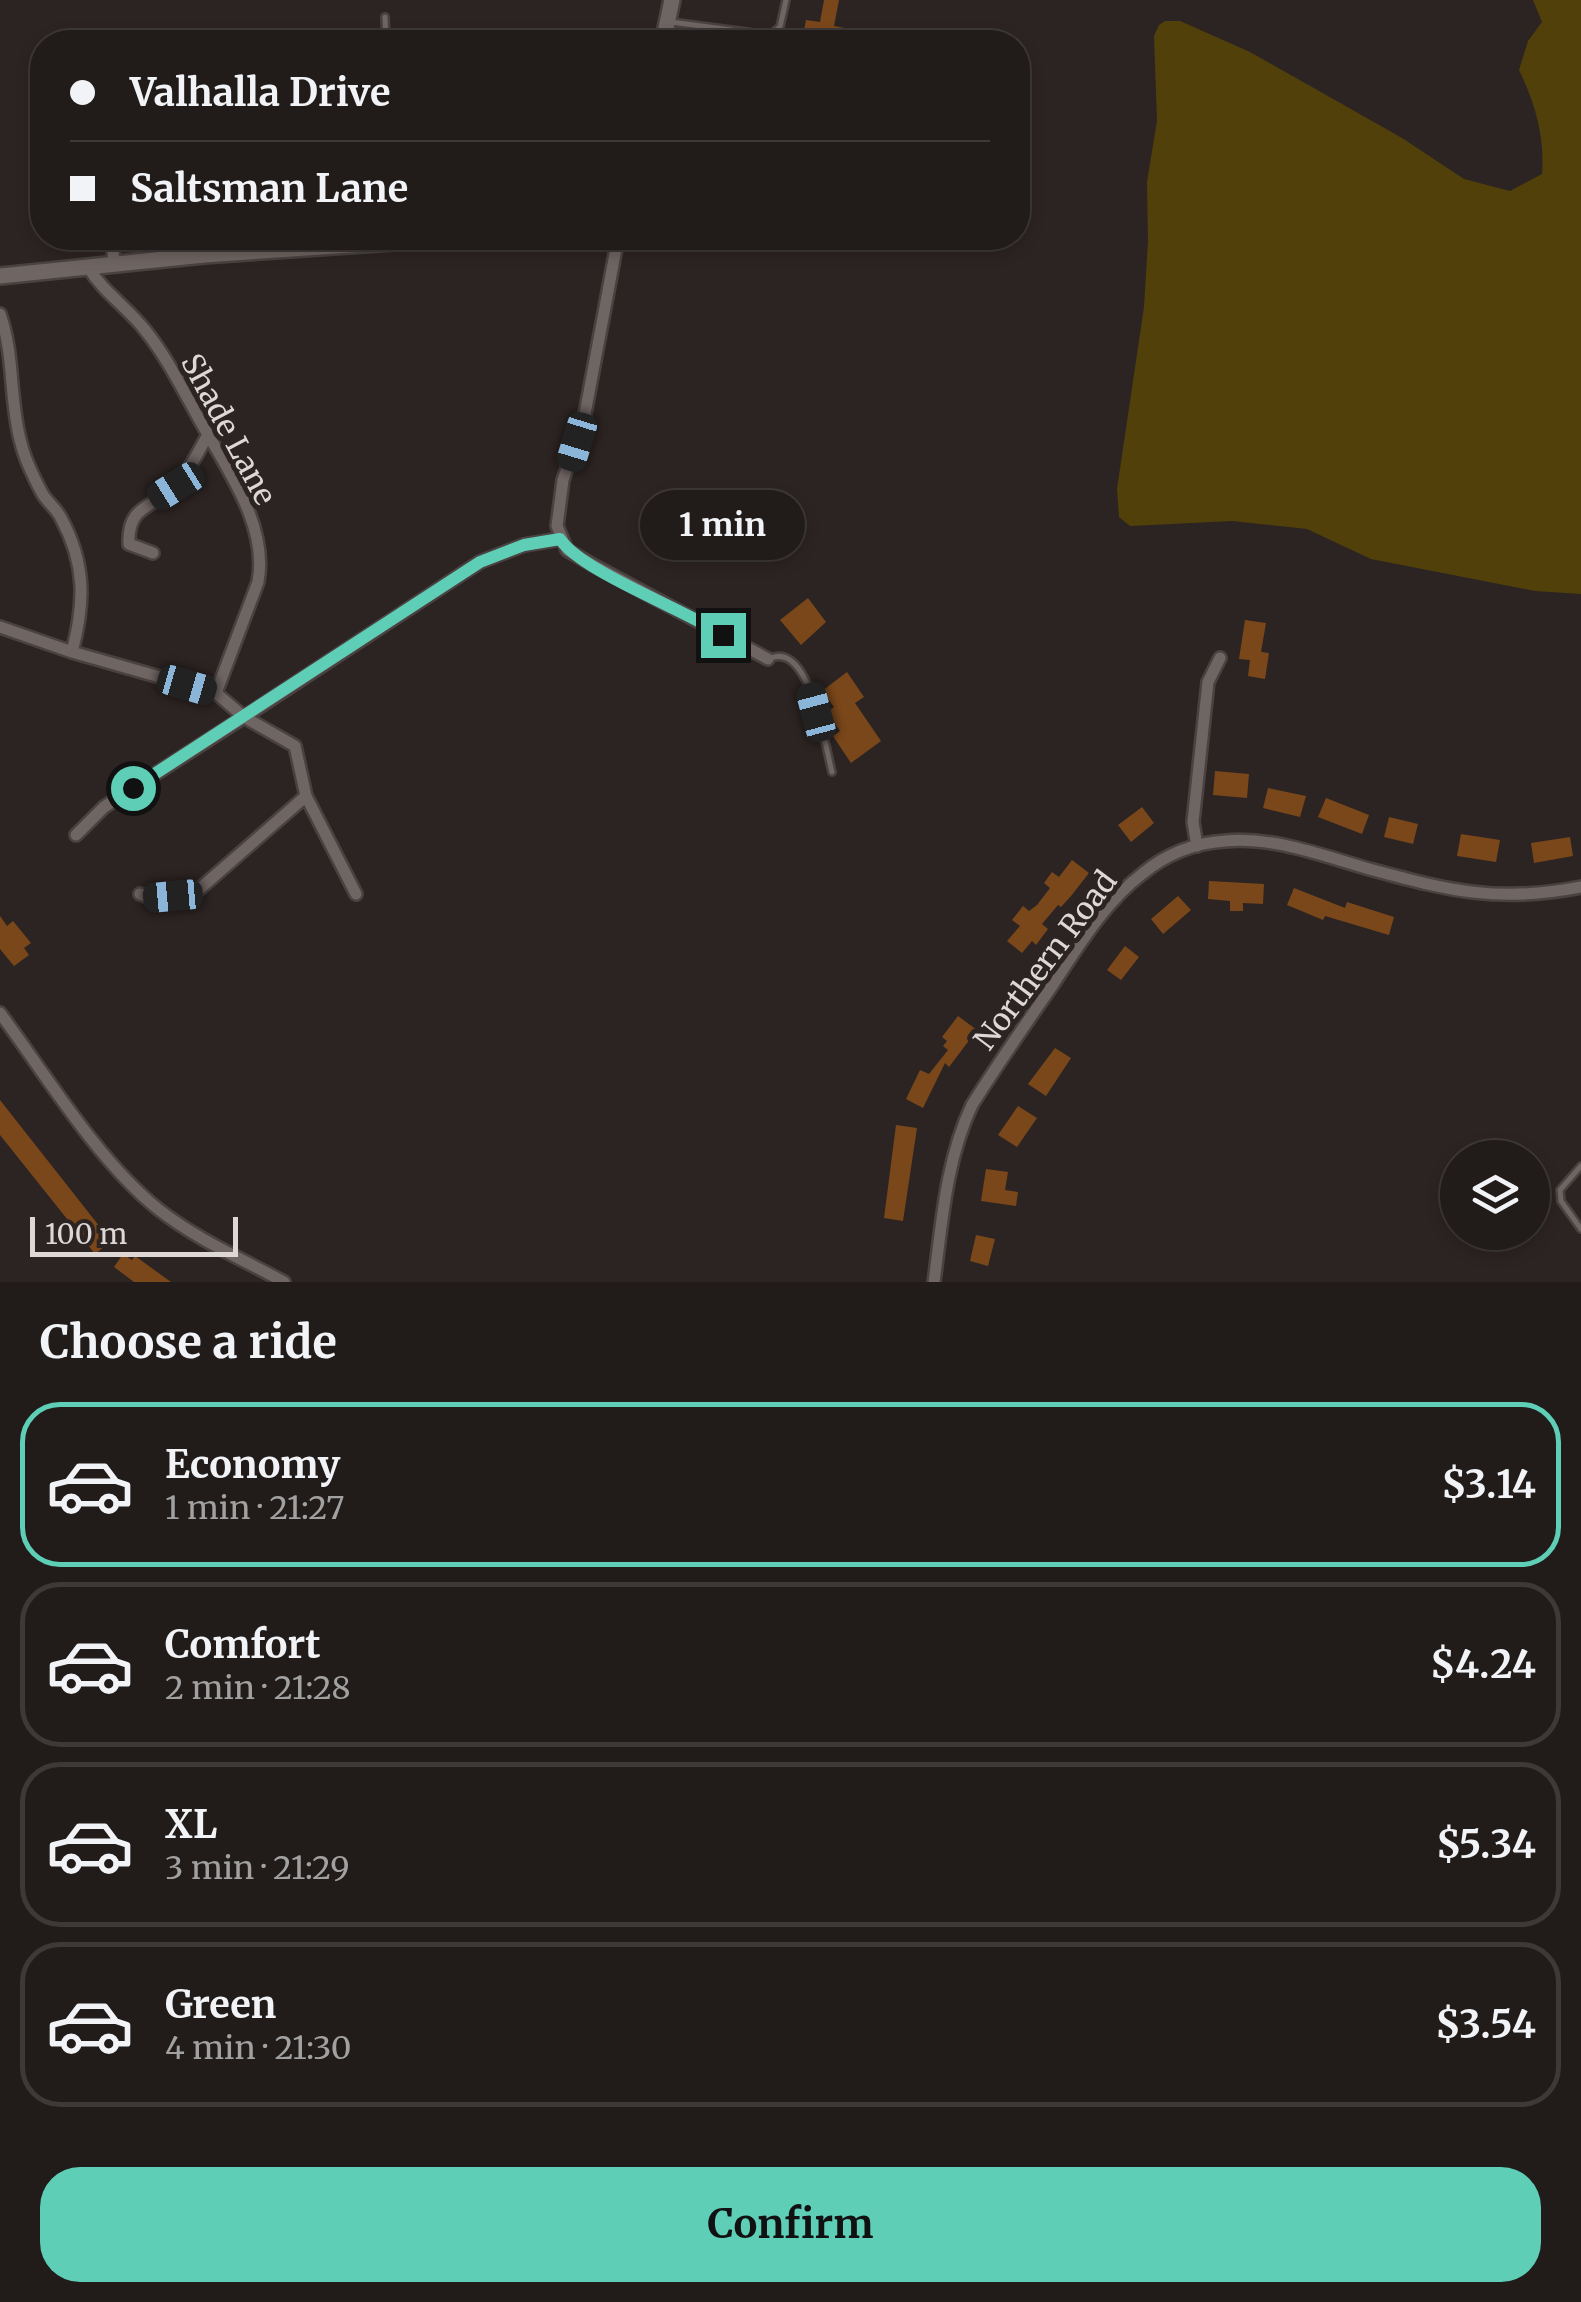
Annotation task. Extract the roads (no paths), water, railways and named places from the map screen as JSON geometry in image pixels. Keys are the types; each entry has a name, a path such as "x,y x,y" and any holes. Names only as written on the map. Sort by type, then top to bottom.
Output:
{"street":[{"path":"666,30 672,0"},
{"path":"113,250 114,264"},
{"path":"0,276 296,250"},
{"path":"616,250 584,418 560,496 556,526 560,539 567,550 592,565 768,659"},
{"name":"Shade Lane","path":"88,267 99,285 149,334 243,500 257,541 260,568 216,693"},
{"path":"0,314 11,363 20,443 43,495 63,522 80,574 82,612 72,652"},
{"path":"153,552 129,544 128,528 145,506 176,486 208,435"},
{"path":"76,835 104,807 480,562 524,545 560,539"},
{"path":"0,626 72,652 216,693 244,716 295,746 306,796 356,894"},
{"path":"1197,846 1193,822 1208,682 1220,658"},
{"path":"140,894 151,898 195,893 306,796"},
{"name":"Northern Road","path":"934,1282 950,1170 972,1105 1107,908 1151,867 1182,850 1227,840 1273,844 1483,896 1529,896 1581,888"},
{"path":"0,1013 97,1143 141,1194 185,1228 284,1282"}],"lane":[{"path":"777,30 786,0"},
{"path":"385,18 386,30"},
{"path":"668,22 731,30"},
{"path":"768,659 780,654 789,657 808,682 832,772"},
{"path":"1581,1166 1560,1190 1561,1202 1581,1229"}]}
